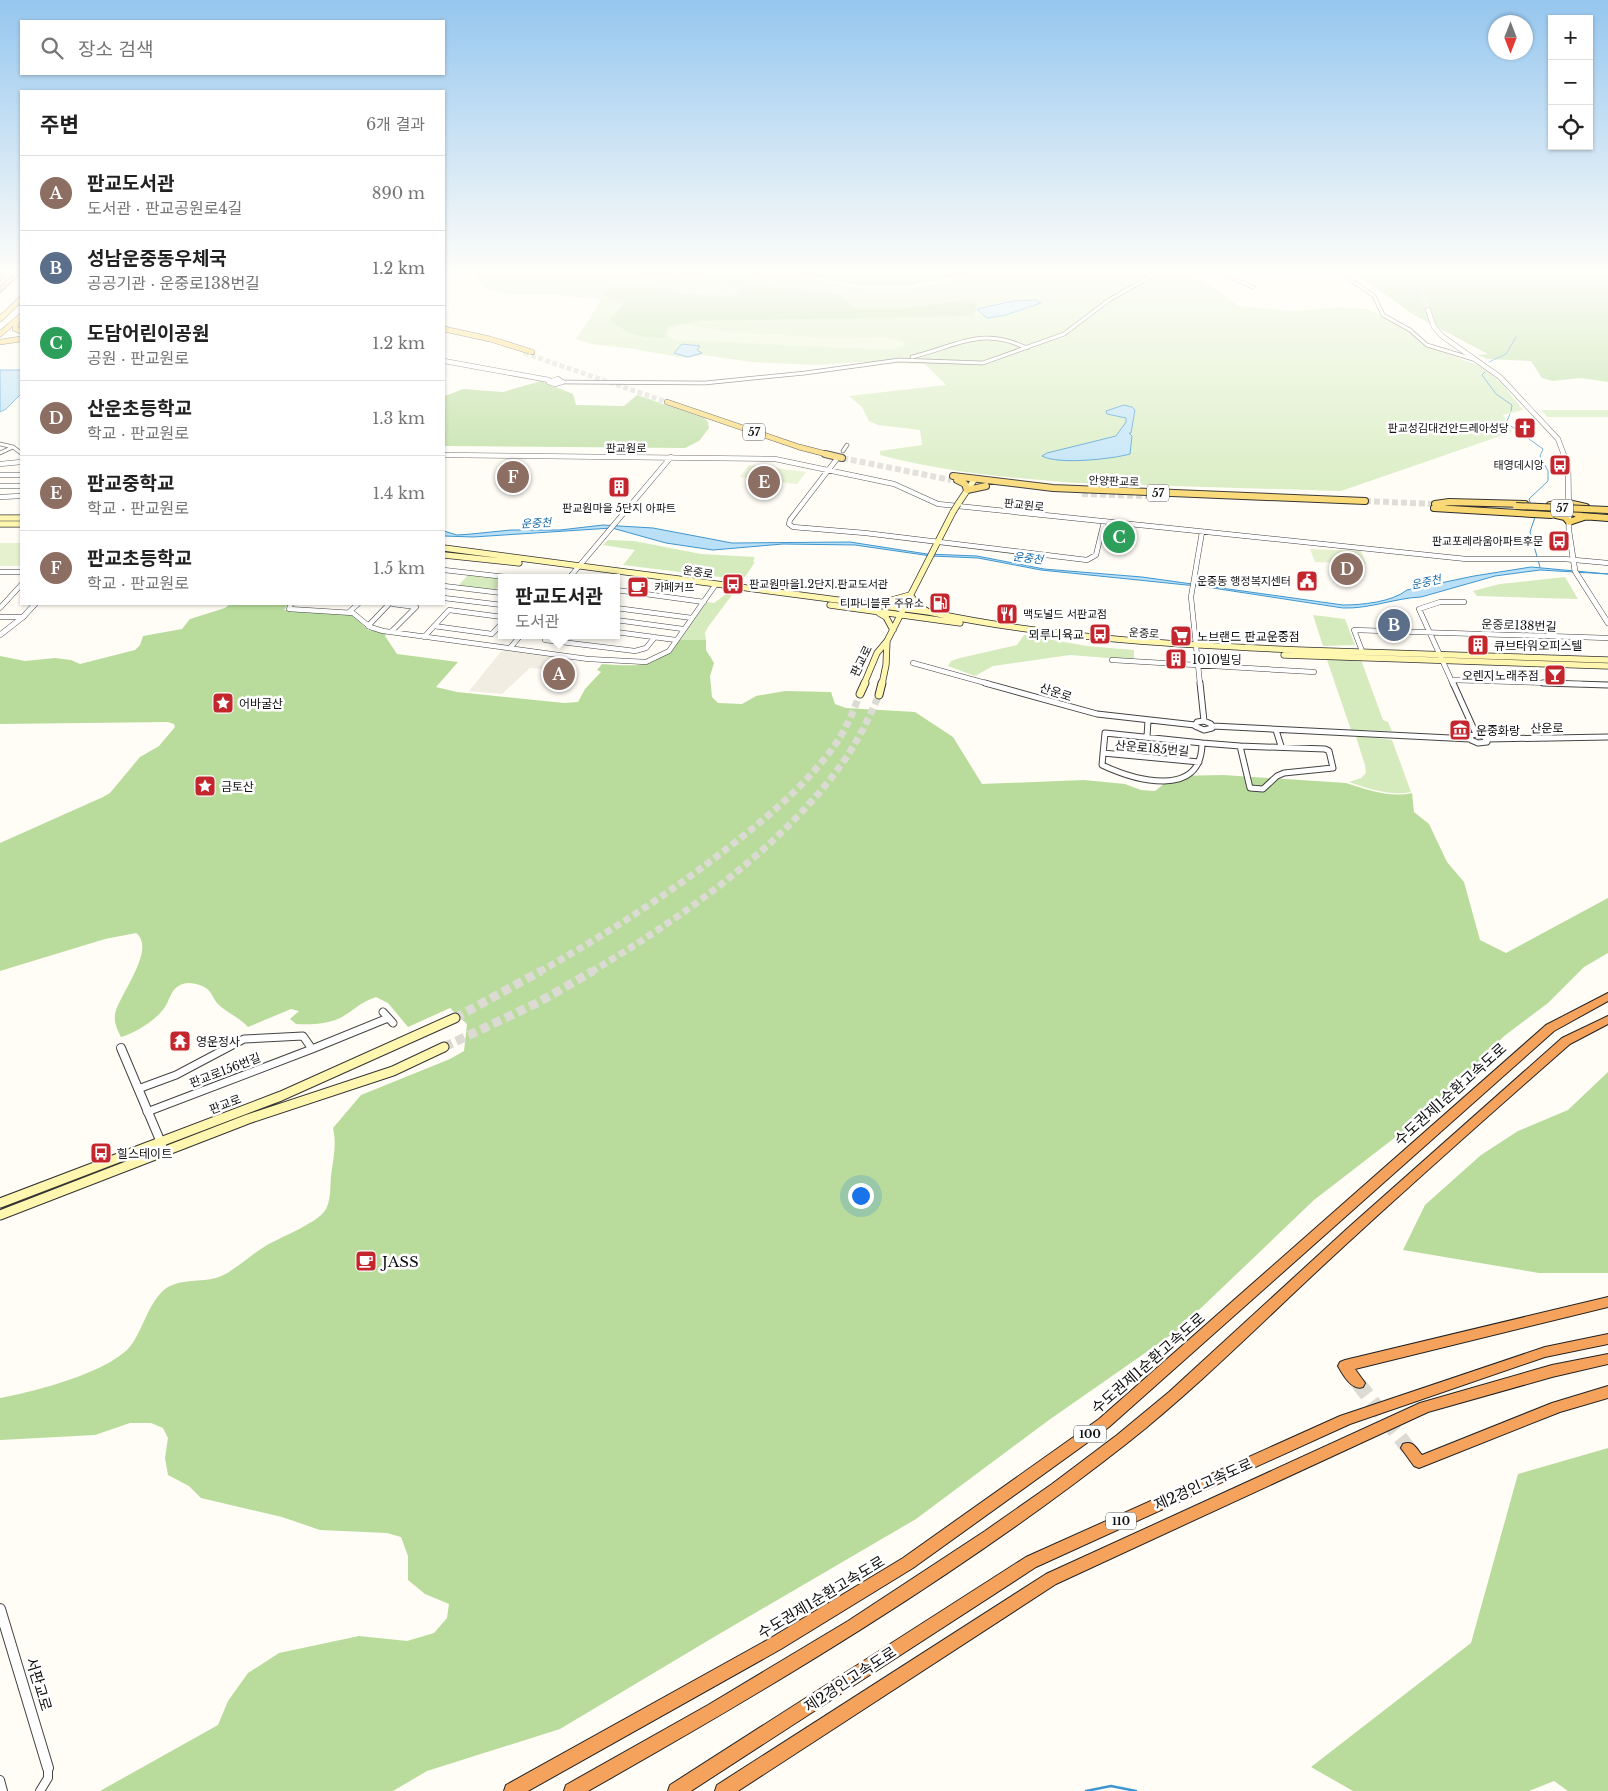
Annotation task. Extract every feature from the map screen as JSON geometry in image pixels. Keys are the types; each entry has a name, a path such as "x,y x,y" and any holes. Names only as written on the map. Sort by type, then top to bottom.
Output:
{"highway":[{"name":"수도권제1순환고속도로","path":"512,1791 774,1644 908,1563 1104,1424 1550,1028 1608,996"},
{"name":"100","path":"572,1791 809,1654 918,1586 1040,1501 1124,1438 1208,1366 1332,1250 1566,1041 1608,1020"},
{"path":"1358,1383 1345,1366 1608,1302"},
{"name":"제2경인고속도로","path":"676,1791 1031,1562 1345,1420 1545,1352 1608,1339"},
{"name":"제2경인고속도로","path":"722,1791 1051,1579 1425,1407 1552,1371 1608,1360"},
{"path":"1408,1448 1419,1462 1557,1407 1608,1392"},
{"path":"501,1791 540,1776"}],"main road":[{"name":"57","path":"674,399 803,445 842,456"},
{"name":"57","path":"667,402 799,447 842,456"},
{"path":"954,479 965,484 967,490"},
{"name":"안양판교로","path":"954,479 1053,488 1366,503"},
{"path":"936,544 972,482"},
{"name":"안양판교로","path":"972,482 986,486 1082,494"},
{"path":"967,490 986,486"},
{"name":"안양판교로","path":"1171,497 1366,503"},
{"name":"57","path":"1550,515 1517,508 1449,502 1435,506 1517,508 1608,510"},
{"path":"1517,508 1568,503 1583,506"},
{"path":"1546,505 1587,517"},
{"path":"1550,515 1583,506"},
{"name":"57","path":"1583,506 1608,510"},
{"path":"1550,515 1565,517 1569,522 1587,517"},
{"name":"57","path":"1587,517 1608,518"},
{"path":"0,518 20,518"},
{"path":"0,524 20,524"},
{"name":"판교로","path":"860,694 877,653 893,630 936,544"},
{"name":"운중로","path":"445,548 577,568 928,615 1085,641 1196,649 1608,666"},
{"name":"운중로","path":"445,554 577,568"},
{"path":"910,595 928,615 904,622 893,630 885,616 868,607 891,602 910,595"},
{"name":"판교로","path":"880,695 886,665 887,641"},
{"name":"운중로","path":"1196,649 1362,651 1442,658 1608,660"},
{"name":"판교로","path":"0,1215 342,1070 455,1018"},
{"name":"판교로","path":"0,1203 163,1146 369,1080 444,1047"}],"street":[{"path":"445,361 549,380 558,379 562,382 706,383 805,373 900,360 916,356"},
{"path":"900,360 983,363 1005,356"},
{"path":"1462,356 1473,359"},
{"path":"1468,356 1500,377 1558,439 1568,466 1568,503 1573,561 1582,581 1608,623"},
{"path":"0,444 13,447 20,452"},
{"path":"847,445 842,456 828,469 790,520 791,526 801,529 862,533 936,544 1090,560 1096,555 1104,522"},
{"path":"0,453 13,447"},
{"name":"판교원로","path":"445,455 775,459 894,484 938,504 1466,559 1556,559 1608,563"},
{"path":"572,574 671,457"},
{"path":"0,464 20,462"},
{"path":"0,475 20,475"},
{"path":"0,486 20,486"},
{"path":"0,497 20,495"},
{"path":"1202,532 1191,596 1204,721"},
{"path":"445,570 498,576"},
{"path":"0,572 20,572"},
{"path":"0,608 20,586"},
{"path":"445,586 498,593"},
{"path":"290,605 289,608 349,612 359,617 368,626 391,632 588,659 646,662 664,656 715,586"},
{"path":"620,591 704,602"},
{"path":"445,598 498,605"},
{"path":"1464,602 1440,602 1419,609 1476,734 1487,739"},
{"path":"0,635 23,617 34,605"},
{"path":"349,612 357,605"},
{"path":"368,626 388,605"},
{"path":"391,632 416,607 401,605"},
{"path":"620,609 692,618"},
{"path":"424,637 449,610 498,616"},
{"path":"0,617 23,617"},
{"path":"620,621 683,629"},
{"path":"434,626 492,634 498,627"},
{"name":"운중로138번길","path":"1362,651 1354,630 1608,638"},
{"path":"620,633 676,640"},
{"path":"545,639 596,647 640,651 649,646 655,637"},
{"path":"510,648 518,639"},
{"path":"588,659 596,647"},
{"path":"1112,660 1314,672"},
{"name":"산운로","path":"913,663 942,669 1085,712 1195,725 1204,730 1213,726"},
{"path":"1451,680 1608,685"},
{"name":"산운로185번길","path":"1147,737 1148,720"},
{"path":"1195,725 1204,721"},
{"path":"1204,721 1213,726 1276,730 1470,739 1472,735 1476,734"},
{"path":"1276,730 1281,746"},
{"name":"산운로185번길","path":"1202,743 1199,762 1195,770 1187,775 1154,782 1131,779 1102,765 1105,733 1240,746 1325,748 1329,751 1333,768 1284,773 1277,776 1263,789 1254,789 1250,788 1240,746"},
{"name":"산운로","path":"1470,739 1485,743 1487,739 1608,738"},
{"name":"산운로185번길","path":"1103,753 1199,762"},
{"name":"판교로156번길","path":"148,1112 390,1021 383,1012"},
{"name":"판교로156번길","path":"138,1089 176,1075 238,1041 250,1037 303,1036 312,1049"},
{"path":"121,1048 163,1146"},
{"name":"서판교로","path":"0,1609 3,1627 48,1768"},
{"path":"40,1791 48,1778 48,1768"},
{"path":"0,1780 3,1791"}],"green space":[{"path":"671,356 700,356 685,358"},
{"path":"707,356 1452,356 1485,368 1502,384 1523,410 1503,415 1512,432 1341,491 1077,483 977,474 928,466 880,455 880,451 922,445 920,430 878,425 869,421 862,407 849,396 946,385 925,364 861,362 816,365 752,362"},
{"path":"1479,356 1608,356 1608,382 1581,378 1553,381 1542,378 1531,361 1487,359"},
{"path":"541,381 573,394 576,405 624,406 637,395 704,418 708,422 709,428 699,441 685,448 445,446 445,396 463,389 503,392"},
{"path":"1542,410 1608,410 1608,417 1547,417"},
{"path":"749,465 806,472 797,484 740,477"},
{"path":"1111,526 1133,527 1127,549 1105,547"},
{"path":"608,540 634,541 701,554 755,557 753,562 755,562 745,577 736,579 623,565 635,550 603,545"},
{"path":"0,543 20,543 20,566 0,566"},
{"path":"1310,549 1361,551 1366,564 1315,562"},
{"path":"469,574 498,578 498,586 495,590 458,586"},
{"path":"1565,577 1578,599 1477,596 1473,591 1500,584"},
{"path":"726,594 732,595 708,627 705,633 706,640 679,640 707,602 714,603"},
{"path":"229,605 287,605 284,610 341,613 354,616 368,630 387,633 385,636 397,654 458,662 436,687 457,692 564,703 578,702 585,689 601,672 597,670 602,664 645,664 662,657 679,640 706,640 706,650 714,663 710,676 712,697 718,703 742,704 756,696 785,691 831,692 835,704 846,708 915,712 953,737 982,784 1084,780 1125,784 1141,790 1155,791 1174,776 1223,775 1346,783 1370,791 1387,794 1412,793 1414,812 1429,824 1447,862 1464,882 1480,940 1506,953 1608,898 1608,953 1584,967 1548,1003 1503,1037 1469,1074 1397,1136 1314,1200 1178,1330 1049,1420 916,1519 560,1729 427,1771 393,1791 100,1791 218,1725 228,1701 248,1673 279,1653 359,1636 407,1641 434,1633 447,1618 449,1604 425,1594 408,1580 408,1556 401,1537 387,1533 320,1530 282,1517 201,1498 189,1486 168,1475 165,1458 168,1438 163,1428 151,1423 130,1423 95,1435 0,1440 0,1398 51,1386 90,1372 108,1363 122,1354 132,1344 156,1298 168,1287 173,1284 216,1278 223,1275 264,1247 309,1224 323,1213 329,1199 335,1146 333,1128 361,1095 450,1059 464,1051 467,1024 450,1008 408,1027 388,1003 376,997 361,1004 342,1017 326,1023 296,1024 290,1019 299,1011 291,1009 248,1027 218,1004 210,991 192,983 180,985 175,989 161,1012 151,1021 121,1037 115,1023 115,1014 140,961 141,940 136,933 105,939 0,971 0,843 110,793 140,757 159,746 175,727 174,724 168,722 0,724 0,656 25,661 55,658 71,660 80,664 135,650 140,645 143,636 182,629 190,619 225,608"},
{"path":"1313,615 1345,619 1355,645 1323,646"},
{"path":"1024,635 1087,646 1134,650 1134,660 1070,655 993,666 975,676 948,666 951,661 960,658 1017,645"},
{"path":"1326,657 1361,660 1383,720 1388,722 1392,731 1351,730"},
{"path":"1356,737 1392,740 1411,792 1387,792 1349,782 1361,778 1366,773"},
{"path":"1608,1072 1608,1273 1539,1273 1403,1250 1425,1205 1481,1155 1518,1131 1568,1110"},
{"path":"1608,1448 1608,1791 1568,1791 1554,1781 1529,1791 1353,1791 1311,1767 1471,1643 1518,1474"}],"shaded area":[{"path":"503,649 571,659 563,671 530,668 502,694 469,691"}],"water":[{"path":"0,370 20,370 20,395 6,409 0,412"},
{"path":"1124,405 1135,410 1131,433 1129,433 1132,436 1130,454 1111,458 1072,461 1050,459 1042,456 1047,453 1116,436 1126,422 1126,418 1107,414 1106,411"},
{"path":"603,525 653,528 732,543 850,542 927,554 977,556 1044,569 1142,577 1343,605 1376,602 1401,594 1407,590 1474,576 1531,567 1608,574 1540,570 1495,576 1421,597 1363,607 1343,608 1206,587 1041,570 978,558 931,556 855,545 783,544 713,550 666,543 612,528 473,537 445,536 445,531 457,535 511,530 560,530"}],"waterway":[{"path":"1489,362 1503,356"},
{"path":"1485,372 1482,375 1496,394 1512,405 1511,411"},
{"path":"1510,414 1507,421 1511,426 1543,449 1540,456 1548,471 1548,481 1529,499 1531,505"},
{"path":"1535,517 1530,532 1540,567"},
{"path":"1086,1791 1111,1786 1136,1791"}],"tunnel":[{"path":"532,356 667,402"},
{"path":"842,458 951,480"},
{"path":"1082,494 1171,497"},
{"path":"1365,501 1435,504"},
{"path":"539,972 612,929 660,897 744,836 772,812 824,760 846,727 860,694"},
{"path":"591,972 694,905 760,852 791,823 819,793 843,762 854,746 879,695"},
{"path":"455,1018 541,971"},
{"path":"444,1047 539,1002 593,971"},
{"path":"1358,1383 1408,1448"}],"place":[{"name":"판교성김대건안드레아성당","path":"1525,428"},
{"name":"태영데시앙","path":"1560,465"},
{"name":"판교초등학교","path":"513,477"},
{"name":"판교중학교","path":"764,482"},
{"name":"판교원마을 5단지 아파트","path":"619,487"},
{"name":"도담어린이공원","path":"1119,537"},
{"name":"판교포레라움아파트후문","path":"1559,541"},
{"name":"산운초등학교","path":"1347,569"},
{"name":"운중동 행정복지센터","path":"1307,581"},
{"name":"판교원마을1.2단지.판교도서관","path":"733,584"},
{"name":"카페커프","path":"638,587"},
{"name":"티파니블루 주유소","path":"940,603"},
{"name":"맥도널드 서판교점","path":"1007,614"},
{"name":"성남운중동우체국","path":"1394,625"},
{"name":"뫼루니육교","path":"1100,634"},
{"name":"노브랜드 판교운중점","path":"1181,636"},
{"name":"큐브타워오피스텔","path":"1478,645"},
{"name":"1010빌딩","path":"1176,659"},
{"name":"판교도서관","path":"559,674"},
{"name":"오렌지노래주점","path":"1555,675"},
{"name":"어바굴산","path":"223,703"},
{"name":"운중화랑","path":"1460,730"},
{"name":"금토산","path":"205,786"},
{"name":"영운정사","path":"180,1041"},
{"name":"힐스테이트","path":"101,1153"},
{"name":"JASS","path":"366,1261"}],"water label":[{"name":"운중천","path":"536,523"},
{"name":"운중천","path":"1028,558"},
{"name":"운중천","path":"1426,582"}]}
